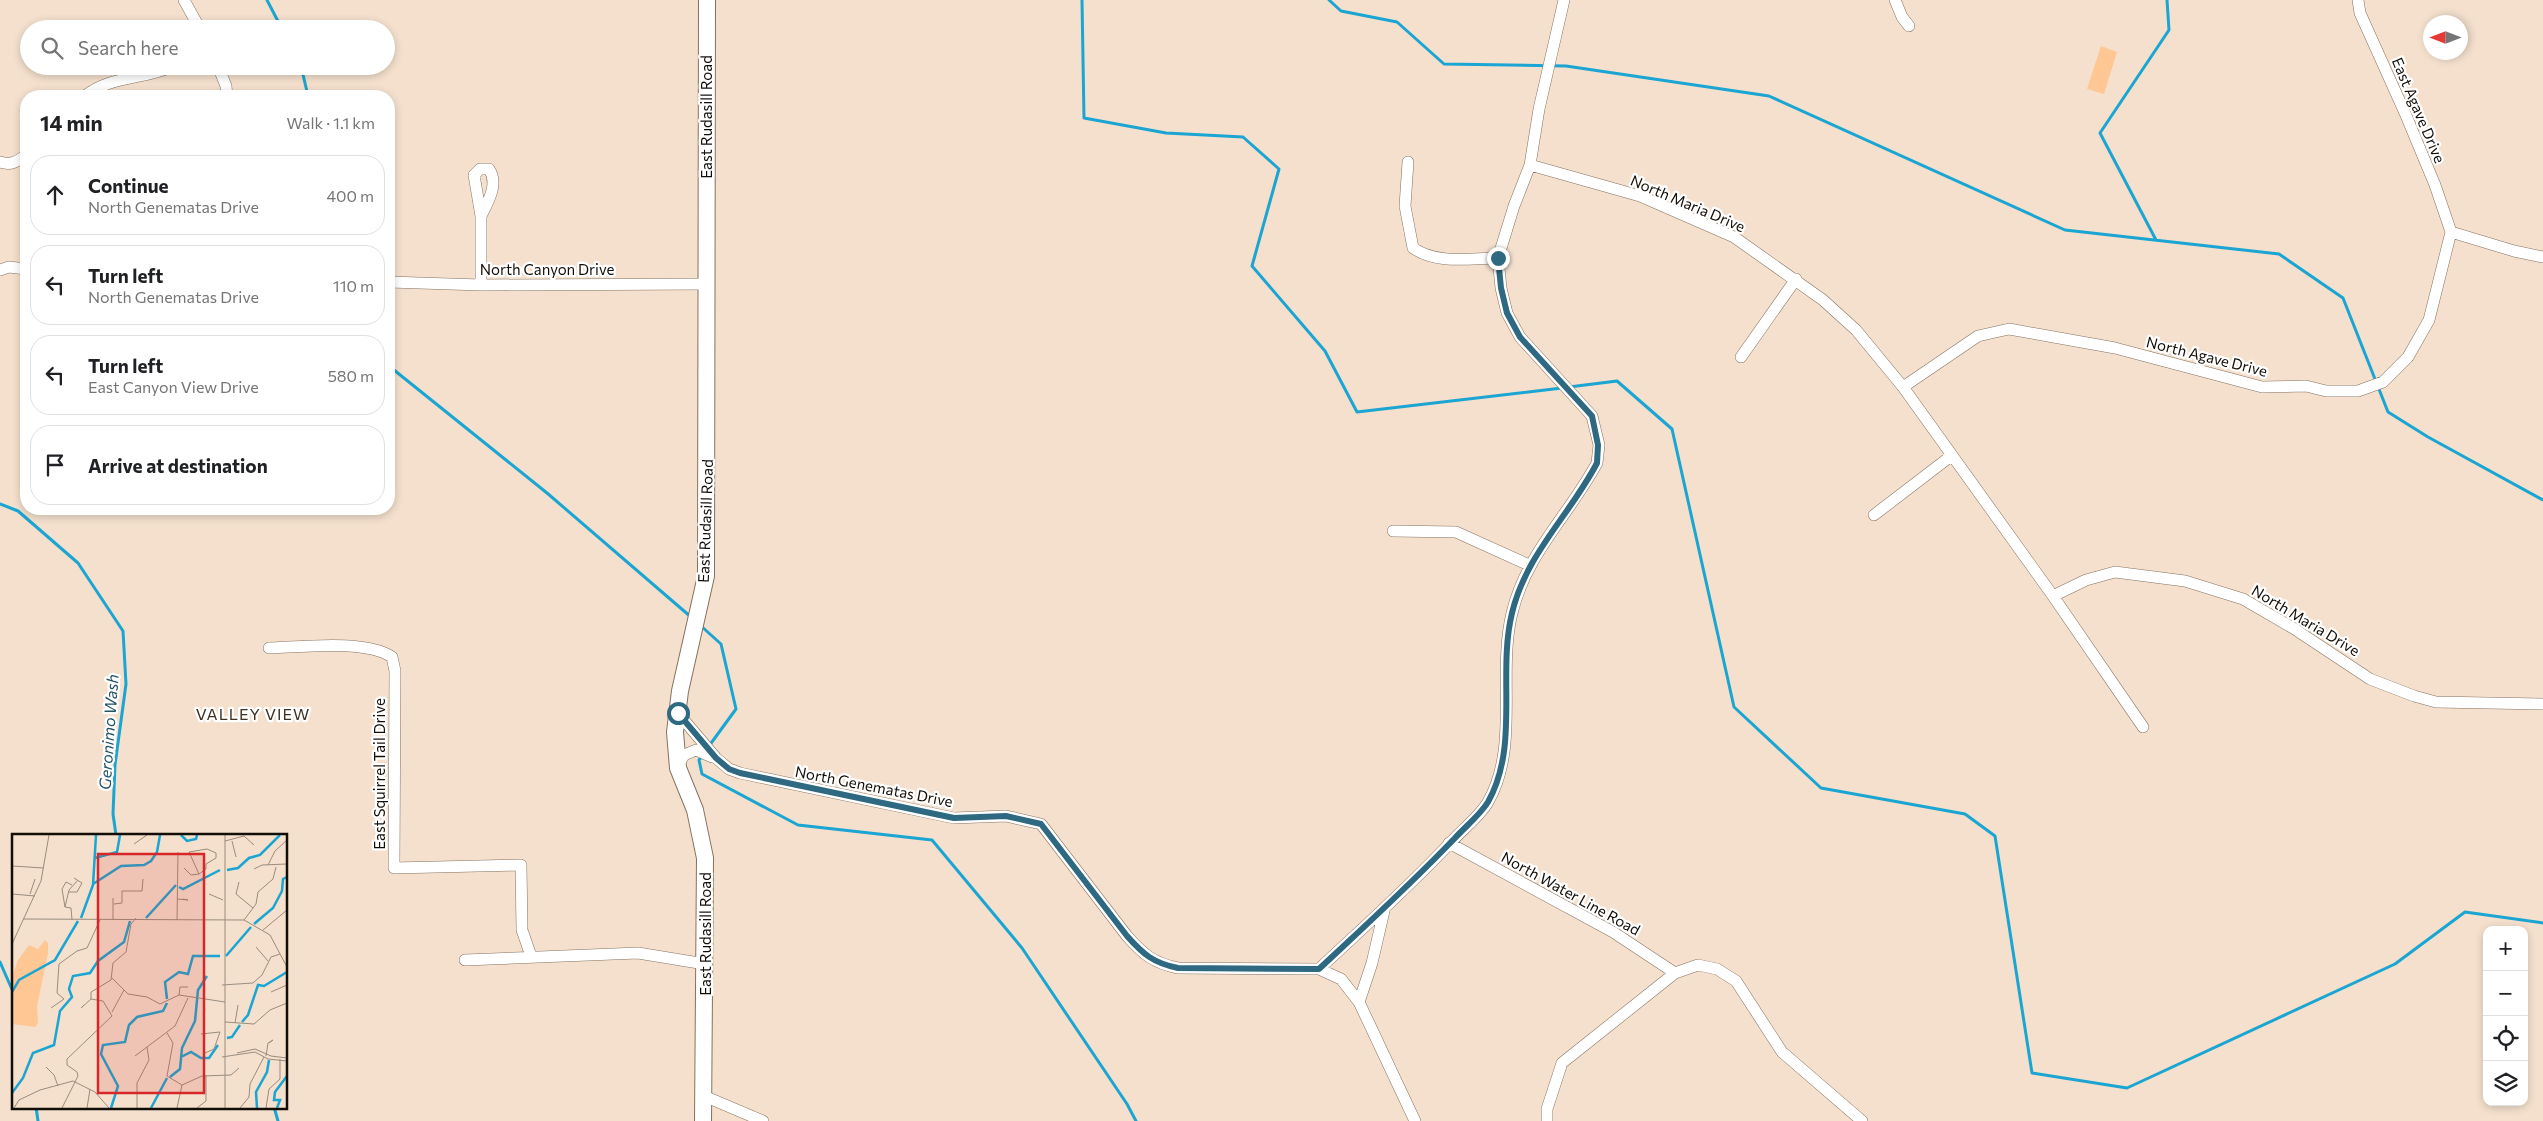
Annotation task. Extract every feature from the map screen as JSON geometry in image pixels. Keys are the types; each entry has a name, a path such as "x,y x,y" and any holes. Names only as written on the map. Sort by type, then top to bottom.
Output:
{"street":[{"path":"184,0 195,20"},
{"name":"East Rudasill Road","path":"703,1121 706,858 695,810 678,766 674,732 706,576 707,0"},
{"path":"1319,969 1384,911 1450,844 1487,803 1500,771 1504,745 1505,662 1511,616 1516,596 1529,565 1589,478 1597,463 1598,445 1592,416 1520,337 1507,313 1501,288 1498,258 1514,206 1530,165 1539,108 1564,0"},
{"path":"1895,0 1902,17 1909,26"},
{"name":"East Agave Drive","path":"2358,0 2360,13 2435,185 2451,232"},
{"path":"94,90 107,82 147,75"},
{"path":"222,75 226,90"},
{"path":"0,162 6,164 20,159"},
{"path":"1408,162 1405,206 1413,248 1424,255 1437,259 1498,258"},
{"name":"North Maria Drive","path":"1530,165 1640,196 1734,237 1823,300 1856,330 1903,387 2053,596 2143,727"},
{"path":"481,216 481,285"},
{"path":"2451,232 2514,251 2543,257"},
{"name":"North Agave Drive","path":"1903,387 1978,336 2009,329 2115,348 2262,388 2306,386 2326,390 2358,391 2382,382 2408,357 2429,320 2451,232"},
{"path":"0,270 9,267 20,268"},
{"path":"1741,357 1796,280"},
{"name":"North Canyon Drive","path":"395,282 481,285 706,284"},
{"path":"1874,515 1951,456"},
{"path":"1393,531 1456,532 1529,565"},
{"name":"North Maria Drive","path":"2053,596 2086,580 2114,572 2185,581 2243,599 2293,628 2370,679 2414,696 2436,702 2543,704"},
{"name":"East Squirrel Tail Drive","path":"269,648 329,645 382,650 392,657 395,671 394,868 522,865 522,930 531,956"},
{"name":"North Genematas Drive","path":"677,712 719,760 729,769 740,773 954,818 1006,816 1041,824 1127,936 1140,951 1159,964 1178,968 1319,969 1341,979 1359,1002 1415,1121"},
{"path":"678,766 684,755 696,750 719,760"},
{"name":"North Water Line Road","path":"1450,844 1613,932 1675,973"},
{"path":"1359,1002 1372,963 1384,911"},
{"path":"464,960 638,953 705,964"},
{"path":"1547,1121 1547,1110 1562,1064 1675,973 1698,966 1717,969 1736,981 1782,1052 1862,1121"},
{"path":"704,1096 763,1121"}],"shaded area":[{"path":"2101,46 2117,52 2104,94 2087,89"}],"waterway":[{"path":"267,0 277,20"},
{"path":"1082,0 1084,118 1166,133 1243,137 1279,169 1252,266 1325,351 1357,412 1562,388"},
{"path":"1329,0 1341,11 1397,22 1444,64 1566,66 1769,96 2065,230 2279,254 2343,298 2388,412 2428,437 2543,500"},
{"path":"2156,240 2100,133 2169,30 2167,0"},
{"path":"303,75 307,90"},
{"path":"395,371 547,493 691,617"},
{"path":"1569,387 1617,381 1672,429 1734,707 1821,788 1965,814 1995,836 2032,1073 2127,1088 2395,964 2465,912 2543,923"},
{"name":"Geronimo Wash","path":"0,504 20,513"},
{"name":"Geronimo Wash","path":"23,515 78,563 123,631 126,684 115,765 113,814 116,834"},
{"path":"701,626 721,644 736,709 709,746"},
{"path":"703,755 699,760 702,774 798,825 932,840 1022,948 1127,1104 1136,1121"},
{"path":"0,962 12,989"},
{"path":"36,1108 38,1121"},
{"name":"Geronimo Wash","path":"274,1108 278,1121"}],"district":[{"name":"VALLEY VIEW","path":"253,713"}],"route":[{"path":"678,713 716,758 729,769 740,773 954,818 1006,816 1041,824 1080,871 1127,936 1140,951 1159,964 1178,968 1319,969 1367,924 1384,911 1450,844 1487,803 1500,771 1504,745 1505,662 1511,616 1516,596 1529,565 1546,537 1589,478 1597,463 1598,445 1592,416 1520,337 1507,313 1501,288 1498,258"}]}
